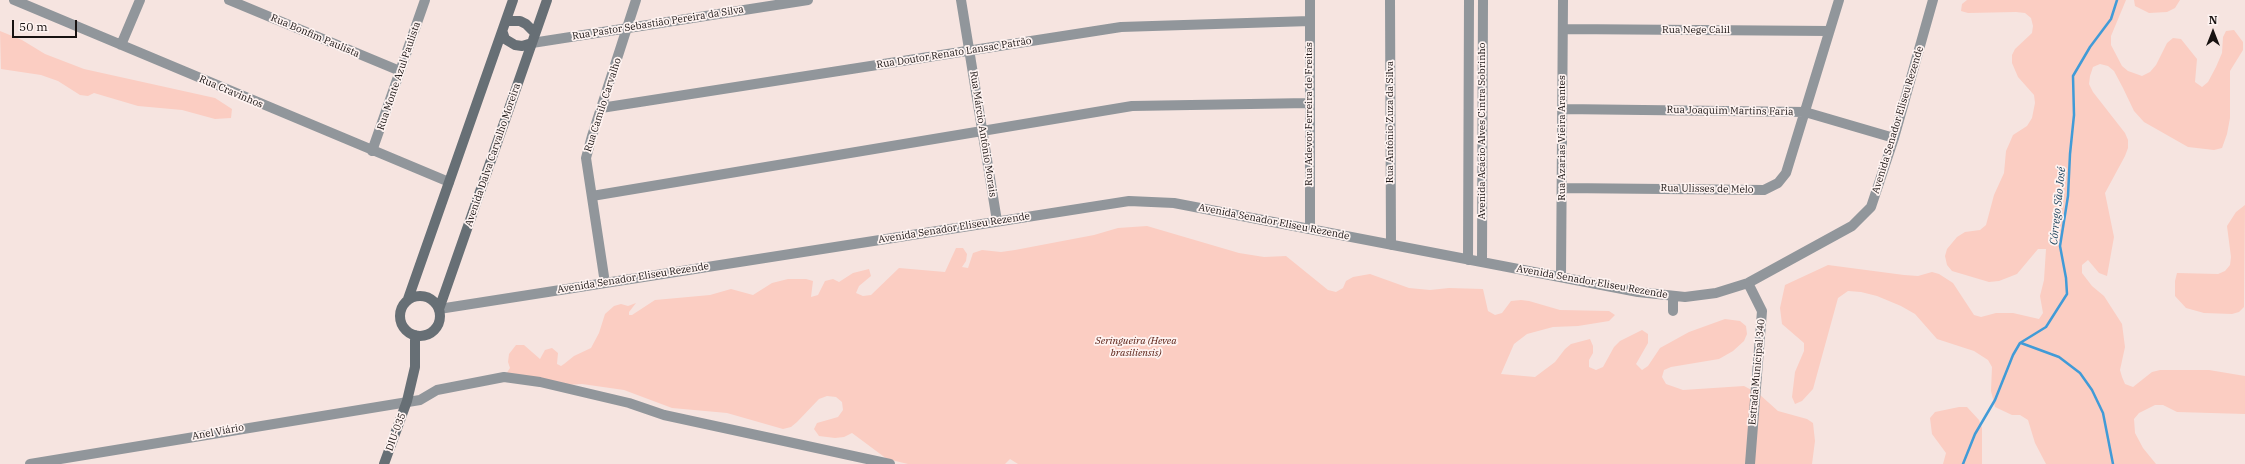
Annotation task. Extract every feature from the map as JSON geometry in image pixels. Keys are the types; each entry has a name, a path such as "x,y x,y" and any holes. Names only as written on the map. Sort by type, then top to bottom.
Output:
{"street":[{"name":"Rua Cravinhos","path":"14,0 449,182"},
{"path":"121,45 140,0"},
{"name":"Rua Bonfim Paulista","path":"229,0 400,71"},
{"name":"Rua Monte Azul Paulista","path":"372,151 425,0"},
{"path":"407,401 415,367 416,335 406,331 399,317 401,306 408,298 503,33 513,0"},
{"name":"Avenida Dalva Carvalho Moreira","path":"416,335 426,335 435,329 440,320 439,309 547,0"},
{"name":"Rua Camilo Carvalho","path":"605,283 586,158 636,0"},
{"name":"Rua Pastor Sebastião Pereira da Silva","path":"532,43 808,0"},
{"name":"Rua Márcio Antônio Morais","path":"961,0 970,51 981,132 997,221"},
{"name":"Rua Adevor Ferreira de Freitas","path":"1310,0 1308,103 1310,228"},
{"name":"Rua Antônio Zuza da Silva","path":"1390,0 1391,245"},
{"name":"Avenida Acácio Alves Cintra Sobrinho","path":"1468,260 1469,0"},
{"name":"Avenida Acácio Alves Cintra Sobrinho","path":"1482,262 1483,0"},
{"name":"Rua Azarias Vieira Arantes","path":"1561,276 1563,0"},
{"name":"Rua Ulisses de Melo","path":"1562,188 1764,190 1778,183 1786,173 1839,0"},
{"name":"Avenida Senador Eliseu Rezende","path":"439,309 997,221 1129,202 1155,201 1310,228 1638,292 1673,296 1716,293 1748,283 1852,226 1871,206 1882,181 1933,0"},
{"path":"506,21 520,21 532,28 536,33"},
{"name":"Rua Doutor Renato Lansac Patrão","path":"601,108 1121,27 1310,22"},
{"name":"Rua Nege Calil","path":"1563,29 1829,30"},
{"path":"503,33 505,39 515,45 522,46 532,43"},
{"path":"592,196 1132,106 1308,103"},
{"name":"Rua Joaquim Martins Faria","path":"1562,109 1805,112 1894,138"},
{"name":"Estrada Municipal 340","path":"1748,283 1762,311 1750,464"},
{"path":"408,298 424,296 433,300 439,309"},
{"path":"1673,296 1673,311"},
{"name":"Anel Viário","path":"30,464 420,400 437,390 472,382 504,378 522,379 629,403 664,415 890,464"},
{"name":"DIU-035","path":"384,464 407,401"}],"green space":[{"path":"1967,0 2126,0 2111,36 2111,45 2122,66 2128,71 2142,76 2150,72 2156,65 2167,43 2173,38 2181,39 2197,59 2195,82 2202,87 2208,82 2222,53 2223,37 2226,31 2234,30 2243,42 2243,50 2230,71 2230,118 2227,134 2222,148 2214,150 2188,147 2144,122 2134,111 2114,71 2108,66 2100,64 2093,67 2090,76 2089,84 2093,92 2125,133 2128,140 2128,148 2125,156 2105,193 2114,237 2107,276 2099,273 2088,260 2082,265 2082,273 2092,286 2104,296 2122,324 2125,347 2120,370 2125,384 2133,387 2152,372 2160,370 2209,370 2245,376 2245,414 2177,412 2163,405 2155,405 2139,413 2134,419 2135,433 2143,448 2156,464 2046,464 2035,443 2028,420 2020,415 2012,415 1995,407 1991,391 1992,367 1988,360 1974,351 1937,339 1915,314 1901,306 1877,296 1861,292 1848,291 1838,298 1813,389 1802,401 1795,404 1792,397 1795,372 1804,351 1804,343 1782,324 1780,308 1785,285 1828,265 1904,275 1918,276 1932,272 1939,274 1953,283 1974,315 1981,317 1996,313 2013,313 2039,319 2043,313 2040,296 2044,280 2046,249 2038,249 2017,274 1999,281 1989,282 1952,271 1947,265 1945,256 1947,249 1957,237 1965,232 1980,230 1986,225 1994,195 2004,173 2006,151 2013,135 2027,126 2032,118 2035,103 2034,95 2018,77 2012,63 2012,55 2015,49 2032,33 2033,26 2031,18 2025,13 2016,12 1968,13 1961,11 1962,4"},
{"path":"2134,0 2180,0 2175,8 2167,12 2149,13 2135,6"},
{"path":"0,31 22,40 45,54 84,69 215,98 232,109 231,118 215,119 182,110 138,106 94,93 88,96 80,95 58,81 41,75 1,69"},
{"path":"2245,205 2244,307 2239,312 2232,314 2204,313 2186,308 2175,296 2175,281 2177,273 2218,274 2225,271 2230,265 2231,257 2227,226 2236,212"},
{"name":"Seringueira (Hevea brasiliensis)","path":"1147,226 1239,253 1264,257 1286,256 1328,290 1336,292 1343,288 1346,281 1353,277 1370,274 1409,288 1430,290 1449,288 1483,289 1488,311 1495,315 1502,313 1511,301 1521,300 1560,310 1609,311 1615,315 1609,321 1578,326 1553,327 1527,334 1514,344 1501,374 1535,377 1555,362 1571,344 1590,339 1593,346 1593,353 1589,360 1589,367 1596,370 1603,367 1614,347 1620,341 1642,330 1648,334 1648,343 1636,364 1642,370 1648,366 1660,348 1689,332 1725,319 1740,321 1746,326 1747,334 1744,341 1733,351 1719,359 1671,367 1664,370 1662,377 1666,384 1683,390 1744,386 1759,394 1778,411 1807,419 1813,423 1815,441 1812,464 1018,464 1010,459 1005,464 908,464 887,459 852,433 844,437 835,438 819,436 814,429 817,423 838,417 843,410 842,402 836,397 827,396 819,399 791,427 783,429 727,413 672,408 624,390 582,384 567,385 506,374 510,368 508,362 509,354 516,345 524,345 540,359 545,350 552,348 558,353 557,364 561,366 574,356 591,348 599,333 605,314 614,306 621,304 628,306 636,303 629,312 629,315 632,315 655,300 710,295 731,289 753,295 772,283 788,279 806,279 813,281 811,297 818,295 825,281 833,279 839,282 853,273 869,269 871,276 859,286 856,293 863,296 871,295 899,268 945,272 956,248 963,248 967,254 966,261 962,267 968,268 973,253 982,250 1001,252 1015,250 1094,235 1118,228"},
{"path":"1959,407 1967,407 1979,420 1982,428 1982,464 1943,464 1946,453 1932,434 1930,418 1935,412"}],"waterway":[{"name":"Córrego São José","path":"1963,464 1975,434 1995,400 2013,355 2020,343 2046,327 2067,294 2066,278 2060,246 2068,196 2074,115 2073,76 2090,47 2111,19 2117,0"},
{"path":"2021,343 2059,357 2080,373 2092,390 2103,413 2113,464"}]}
